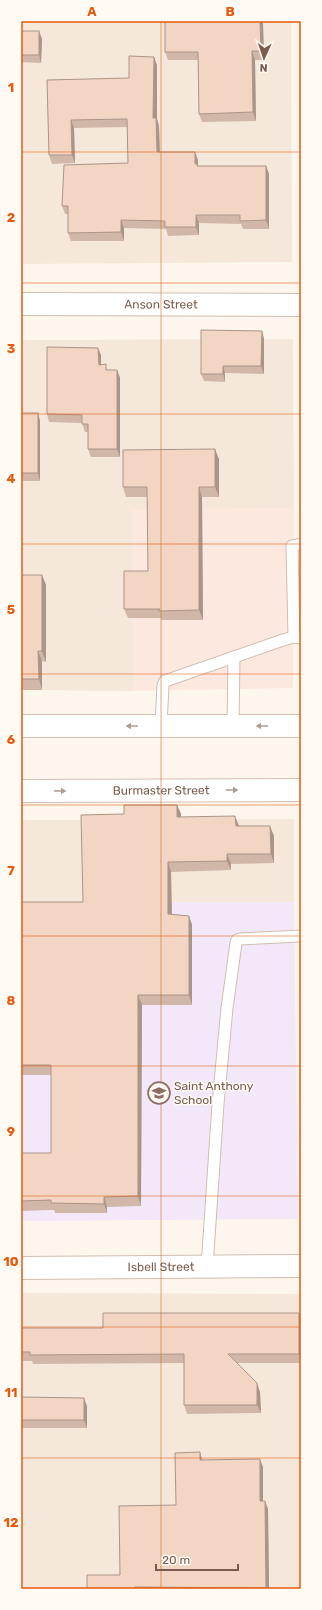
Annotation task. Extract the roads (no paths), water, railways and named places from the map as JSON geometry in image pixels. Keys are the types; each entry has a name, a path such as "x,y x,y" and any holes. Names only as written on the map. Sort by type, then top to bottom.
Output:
{"main road":[{"name":"Anson Street","path":"21,304 301,305"},
{"path":"21,726 301,726"},
{"name":"Burmaster Street","path":"21,791 301,790"},
{"name":"Isbell Street","path":"21,1268 301,1266"}],"lane":[{"path":"161,726 163,685 165,681 234,656 297,638 292,546 301,544"},
{"path":"233,726 234,656"},
{"path":"207,1267 218,1104 227,1008 236,943 237,940 240,939 301,936"}],"place":[{"name":"Saint Anthony School","path":"159,1093"}]}
